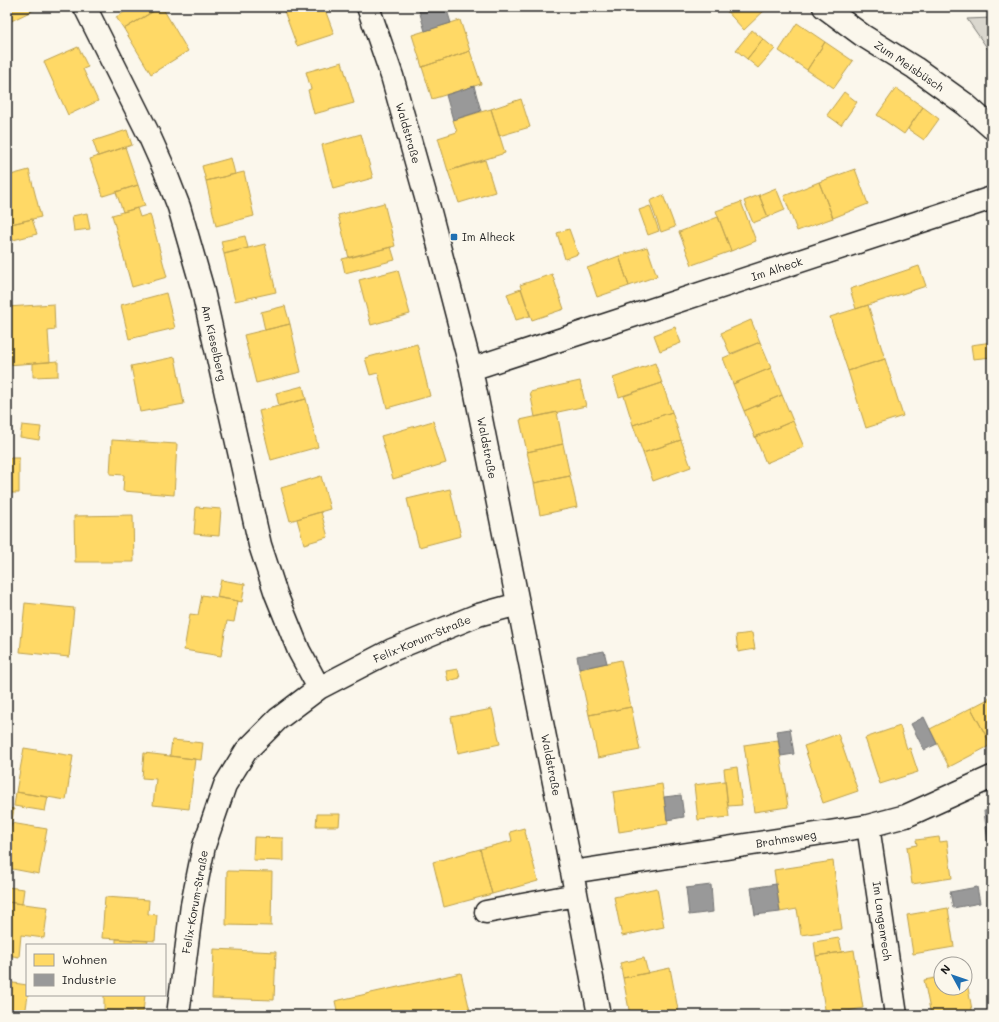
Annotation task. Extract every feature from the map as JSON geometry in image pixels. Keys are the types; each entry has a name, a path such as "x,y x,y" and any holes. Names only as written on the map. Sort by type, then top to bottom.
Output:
{"street":[{"name":"Am Kieselberg","path":"85,7 148,133 179,207 202,287 260,545 276,594 299,651 319,688"},
{"name":"Waldstraße","path":"368,7 392,76 429,208 471,369 572,872 599,1015"},
{"name":"Zum Meisbüsch","path":"830,8 862,34 915,68 958,99 992,128"},
{"name":"Im Alheck","path":"471,369 992,198"},
{"name":"Felix-Korum-Straße","path":"178,1015 193,898 204,846 225,785 246,752 278,720 319,688 392,650 478,615 518,604"},
{"name":"Brahmsweg","path":"572,872 868,826 906,816 992,777"},
{"name":"Im Langenrech","path":"868,826 896,1015"},
{"path":"486,912 576,895"}],"shaded area":[{"path":"992,18 992,55 967,19"}],"building: Wohnen":[{"path":"7,7 40,7 7,23"},
{"path":"133,7 152,7 154,11 124,29 116,17"},
{"path":"162,7 188,51 151,74 124,29"},
{"path":"295,7 324,7 334,34 297,46 284,11"},
{"path":"723,7 768,7 744,30"},
{"path":"460,20 470,51 422,67 412,35"},
{"path":"797,23 825,42 807,70 779,51"},
{"path":"752,30 763,39 747,59 736,50"},
{"path":"763,39 775,49 758,68 747,59"},
{"path":"825,42 853,61 834,88 807,70"},
{"path":"78,47 88,67 83,69 98,101 68,115 44,62"},
{"path":"470,51 481,84 432,99 422,67"},
{"path":"342,62 354,103 314,114 308,90 311,89 306,72"},
{"path":"896,88 923,107 904,134 877,115"},
{"path":"844,92 857,102 841,125 827,115"},
{"path":"521,99 530,127 499,136 491,109"},
{"path":"923,107 939,119 924,140 908,129"},
{"path":"491,109 505,153 448,171 438,138 457,132 453,120"},
{"path":"127,130 132,145 98,156 93,141"},
{"path":"361,134 373,178 333,189 322,145"},
{"path":"125,147 138,185 103,196 90,159"},
{"path":"231,158 235,174 206,181 202,166"},
{"path":"485,160 495,192 459,203 448,171"},
{"path":"855,169 868,204 833,218 819,182"},
{"path":"29,170 41,217 7,225 7,176"},
{"path":"244,172 254,216 216,226 206,181"},
{"path":"819,182 833,218 797,231 784,196"},
{"path":"138,185 145,206 123,212 116,192"},
{"path":"776,188 785,210 768,217 759,195"},
{"path":"663,195 675,227 661,232 650,201"},
{"path":"759,195 768,217 753,223 744,201"},
{"path":"741,202 756,241 731,251 716,211"},
{"path":"384,203 395,246 349,258 338,215"},
{"path":"650,206 659,231 648,235 639,210"},
{"path":"137,208 140,217 150,214 167,277 132,287 112,215"},
{"path":"87,213 90,229 74,231 72,216"},
{"path":"718,217 731,251 692,265 679,232"},
{"path":"32,219 37,234 9,241 7,225"},
{"path":"569,229 578,254 565,259 557,233"},
{"path":"245,236 248,248 224,254 221,241"},
{"path":"265,244 276,292 235,301 224,254"},
{"path":"391,247 395,260 345,273 342,259"},
{"path":"647,247 657,276 629,286 619,256"},
{"path":"619,256 629,286 597,297 587,268"},
{"path":"919,266 926,286 856,309 850,289"},
{"path":"398,270 410,314 371,325 359,280"},
{"path":"552,274 564,309 532,320 520,285"},
{"path":"521,289 530,316 516,320 507,294"},
{"path":"166,293 175,328 129,339 121,305"},
{"path":"54,304 55,330 48,331 50,362 7,365 7,307"},
{"path":"868,305 885,359 848,371 830,317"},
{"path":"285,306 290,324 265,330 261,312"},
{"path":"751,320 760,342 730,354 721,333"},
{"path":"290,324 301,372 256,383 244,335"},
{"path":"675,327 681,343 660,351 654,335"},
{"path":"760,342 771,368 733,384 723,358"},
{"path":"992,342 992,357 973,359 971,345"},
{"path":"417,344 430,396 387,408 378,373 370,375 365,358"},
{"path":"175,357 184,404 140,412 131,366"},
{"path":"885,359 903,416 866,428 848,371"},
{"path":"58,361 58,376 33,377 33,363"},
{"path":"655,363 662,383 619,397 613,378"},
{"path":"771,368 782,395 744,411 733,384"},
{"path":"580,381 586,406 535,417 530,392"},
{"path":"662,383 672,412 633,425 624,396"},
{"path":"303,386 306,399 279,406 276,393"},
{"path":"782,395 793,421 755,437 744,411"},
{"path":"306,399 318,447 271,460 259,411"},
{"path":"557,412 563,444 527,452 520,420"},
{"path":"672,412 681,440 643,453 633,425"},
{"path":"433,421 446,463 393,479 381,436"},
{"path":"793,421 804,447 766,463 755,437"},
{"path":"22,425 41,427 39,440 20,437"},
{"path":"112,440 177,444 174,495 123,491 124,475 110,474"},
{"path":"681,440 691,467 653,481 643,453"},
{"path":"563,444 570,476 534,483 527,452"},
{"path":"7,458 19,458 19,493 7,493"},
{"path":"321,476 330,509 290,521 281,488"},
{"path":"570,476 577,507 540,515 534,483"},
{"path":"450,489 461,536 419,547 407,499"},
{"path":"196,507 221,509 219,536 194,534"},
{"path":"321,512 328,537 304,544 297,519"},
{"path":"133,515 134,562 75,562 74,516"},
{"path":"221,580 245,584 242,602 217,597"},
{"path":"202,595 238,601 234,622 227,621 221,656 184,650 190,614 198,615"},
{"path":"25,603 74,608 69,657 20,652"},
{"path":"752,633 755,649 738,652 736,635"},
{"path":"621,660 631,707 589,715 579,669"},
{"path":"458,669 460,678 448,681 446,671"},
{"path":"992,697 992,745 991,745 971,708"},
{"path":"631,707 640,750 598,758 589,715"},
{"path":"971,708 991,745 949,767 930,729"},
{"path":"492,709 500,744 458,753 451,717"},
{"path":"900,726 907,749 910,748 918,772 880,784 865,738"},
{"path":"838,734 858,791 823,803 804,746"},
{"path":"172,740 203,743 201,760 170,756"},
{"path":"778,740 788,807 754,812 744,745"},
{"path":"24,748 73,756 66,800 16,792"},
{"path":"144,753 195,759 189,809 153,805 156,779 142,778"},
{"path":"737,767 742,805 728,806 724,769"},
{"path":"725,781 729,817 698,820 694,785"},
{"path":"662,784 668,824 619,832 613,792"},
{"path":"16,792 48,797 45,811 14,806"},
{"path":"7,808 14,809 9,837 7,836"},
{"path":"317,814 340,814 339,826 316,826"},
{"path":"11,823 47,829 39,874 7,868 7,846"},
{"path":"524,828 538,881 492,894 480,849 512,841 510,832"},
{"path":"254,837 283,838 283,861 253,860"},
{"path":"939,837 940,842 947,841 952,878 912,884 907,847 917,845 916,840"},
{"path":"480,849 492,894 444,907 433,862"},
{"path":"833,861 842,929 801,935 797,909 780,912 774,870"},
{"path":"227,871 272,872 271,926 226,925"},
{"path":"7,887 24,889 22,904 7,902"},
{"path":"657,888 664,927 622,936 614,897"},
{"path":"105,897 149,900 148,914 157,915 155,941 102,938"},
{"path":"7,902 48,907 44,938 21,935 19,957 7,955"},
{"path":"948,908 954,947 913,954 907,915"},
{"path":"839,938 842,952 816,956 814,942"},
{"path":"116,939 148,941 147,944 116,944"},
{"path":"214,949 276,952 274,1000 212,998"},
{"path":"854,950 863,1008 826,1015 816,956"},
{"path":"644,958 648,973 623,978 620,963"},
{"path":"670,968 679,1015 630,1015 623,978"},
{"path":"461,973 471,1015 338,1015 335,1001"},
{"path":"933,978 933,996 969,996 973,1015 931,1015 924,980"},
{"path":"7,982 26,985 26,996 28,996 25,1015 7,1015"},
{"path":"104,996 145,996 143,1012 104,1010"}],"building: Industrie":[{"path":"418,7 446,7 451,23 425,31"},
{"path":"474,86 481,111 453,120 446,95"},
{"path":"604,651 607,663 579,669 577,656"},
{"path":"924,717 937,744 924,750 911,724"},
{"path":"790,729 794,754 781,756 777,731"},
{"path":"681,795 684,817 667,820 664,797"},
{"path":"992,810 992,842 988,843 984,811"},
{"path":"776,884 780,912 755,915 751,888"},
{"path":"711,885 713,912 689,915 686,888"},
{"path":"977,887 980,903 953,908 950,892"}],"place":[{"name":"Im Alheck","path":"454,237"}]}
